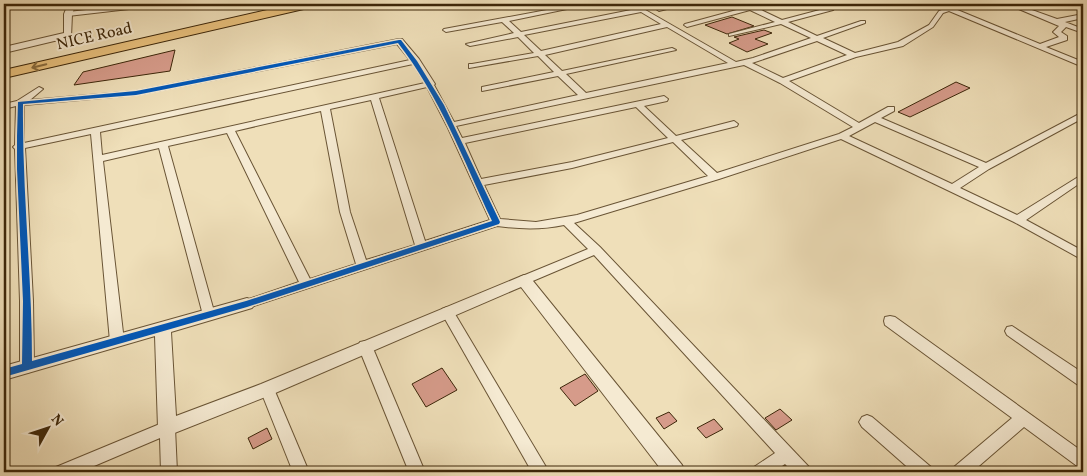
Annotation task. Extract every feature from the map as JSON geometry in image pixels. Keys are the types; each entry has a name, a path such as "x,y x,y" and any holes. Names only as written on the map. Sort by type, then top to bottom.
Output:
{"highway":[{"name":"NICE Road","path":"4,63 268,4"},
{"name":"NICE Road","path":"4,74 308,4"}],"street":[{"path":"4,50 68,35 68,14 72,4"},
{"path":"68,14 110,6 155,4"},
{"path":"446,30 588,4"},
{"path":"631,4 739,63 782,81 858,126"},
{"path":"659,9 683,4"},
{"path":"742,4 854,56"},
{"path":"687,26 765,4"},
{"path":"782,81 854,56 900,44 930,26 941,12 963,4"},
{"path":"1010,4 1083,31"},
{"path":"1020,7 1034,4"},
{"path":"731,35 831,9"},
{"path":"949,9 1083,65"},
{"path":"470,44 642,10"},
{"path":"1058,21 1083,16"},
{"path":"503,19 522,35 585,98"},
{"path":"1040,47 1064,38 1057,32 1064,26 1058,21"},
{"path":"450,125 585,98 739,63 863,22"},
{"path":"472,66 539,54 668,25"},
{"path":"4,106 136,93 399,41 416,61 431,84 496,222"},
{"path":"484,89 672,50"},
{"path":"18,147 416,61"},
{"path":"98,158 431,84"},
{"path":"20,103 39,89"},
{"path":"374,96 421,245"},
{"path":"458,142 664,99"},
{"path":"20,103 18,147 29,315 27,367"},
{"path":"638,105 715,177"},
{"path":"326,107 345,212 362,265"},
{"path":"4,373 247,304 421,245 496,222 513,226 566,221 715,177 842,136 891,109"},
{"path":"952,189 986,167 1083,115"},
{"path":"874,118 986,167"},
{"path":"477,183 572,165 734,124"},
{"path":"230,129 306,284"},
{"path":"95,130 117,341"},
{"path":"842,136 1018,220 1083,256"},
{"path":"163,144 209,315"},
{"path":"1018,220 1083,177"},
{"path":"566,221 596,250 803,472"},
{"path":"62,472 267,389 596,250"},
{"path":"524,280 675,472"},
{"path":"447,312 541,472"},
{"path":"890,321 1083,461"},
{"path":"164,328 169,472"},
{"path":"1012,331 1083,381"},
{"path":"365,346 417,472"},
{"path":"267,389 300,472"},
{"path":"960,472 1023,418"},
{"path":"867,422 925,472"},
{"path":"760,472 786,455"}],"building":[{"path":"732,17 754,26 727,34 705,25"},
{"path":"764,30 772,33 755,39 768,44 747,52 729,43 739,39 734,37"},
{"path":"175,50 170,71 74,85 83,72"},
{"path":"956,82 970,88 910,117 898,112"},
{"path":"442,368 457,390 426,407 412,384"},
{"path":"585,374 598,391 575,406 560,388"},
{"path":"780,409 792,420 776,430 765,418"},
{"path":"669,412 677,421 664,429 656,418"},
{"path":"714,419 723,429 706,438 697,428"},
{"path":"267,428 272,439 253,449 248,438"}],"cycle path":[{"path":"4,373 247,304 496,222 441,105 415,61 399,41 136,93 20,103 20,169 27,301 27,334 27,367"}]}
